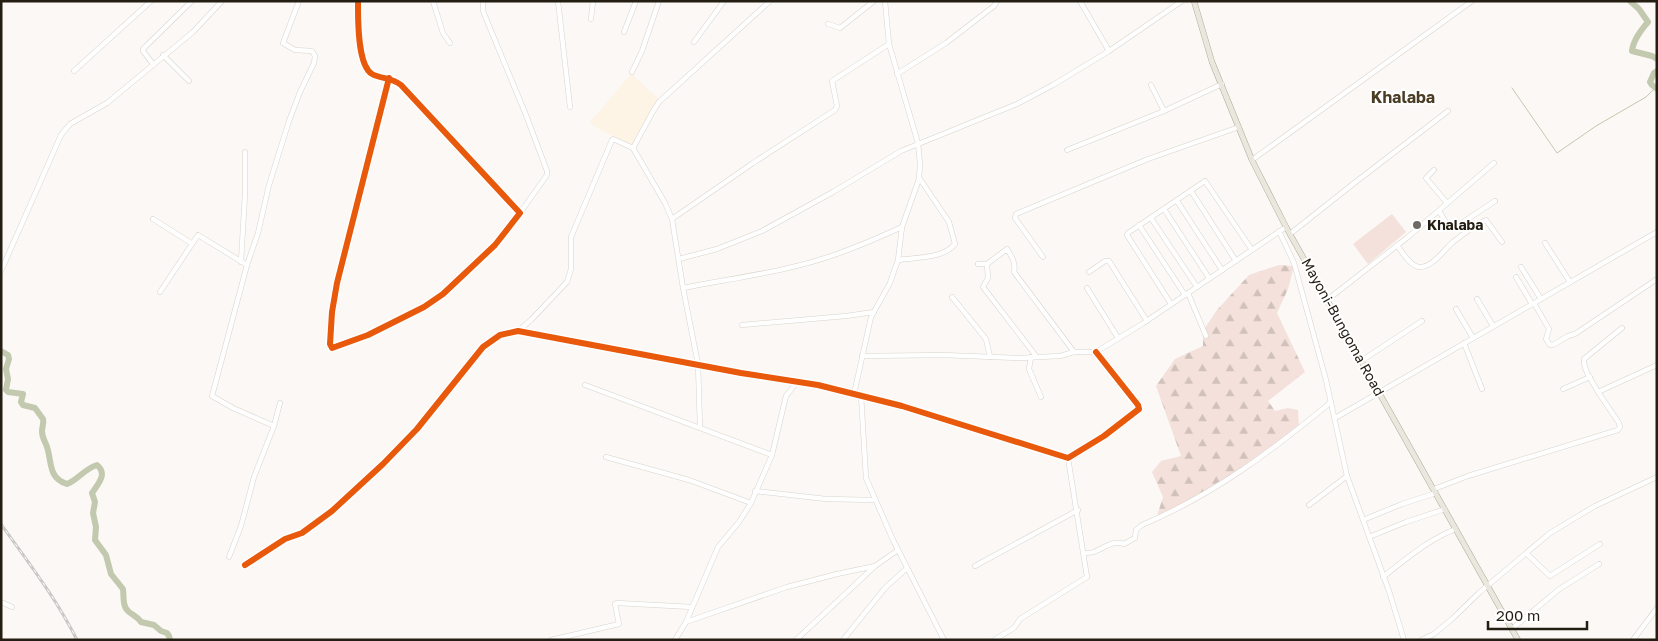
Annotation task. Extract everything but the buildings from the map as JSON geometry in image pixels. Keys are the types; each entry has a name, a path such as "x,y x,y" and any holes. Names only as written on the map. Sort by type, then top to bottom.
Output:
{"main road":[{"name":"Mayoni-Bungoma Road","path":"1194,1 1212,62 1252,160 1286,227 1380,392 1402,435 1513,628 1518,640"}],"street":[{"path":"74,71 150,1"},
{"path":"153,64 143,49 192,1"},
{"path":"1,271 65,129 79,118 107,103 193,32 222,1"},
{"path":"274,426 212,397 247,265 258,233 269,185 289,121 300,92 314,64 315,56 312,51 295,50 285,46 283,43 299,1"},
{"path":"358,1 360,43 365,64 371,73 389,78 401,85 520,213"},
{"path":"433,1 443,32 450,43"},
{"path":"389,78 337,283 332,312 331,347 368,335 443,294 495,244 525,208 548,172 483,11 483,1"},
{"path":"558,1 570,107"},
{"path":"591,19 593,1"},
{"path":"624,32 636,1"},
{"path":"632,72 642,51 659,1"},
{"path":"694,42 724,1"},
{"path":"633,148 659,102 770,1"},
{"path":"828,24 840,28 874,1"},
{"path":"854,394 869,325 890,283 898,260 902,228 920,179 918,142 889,44 885,1"},
{"path":"897,74 946,43 997,1"},
{"path":"1080,1 1109,52"},
{"path":"679,259 717,249 762,231 833,192 901,150 1017,104 1109,52 1182,1"},
{"path":"1252,160 1472,1"},
{"path":"672,218 835,110 837,106 832,81 889,44"},
{"path":"163,56 189,81"},
{"path":"1067,150 1222,84"},
{"path":"1151,85 1164,110"},
{"path":"1290,234 1448,111"},
{"path":"1043,256 1015,218 1016,214 1148,159 1239,127"},
{"path":"518,331 567,282 571,270 571,237 613,138 633,148 672,218 698,364 700,427"},
{"path":"241,262 245,194 245,152"},
{"path":"1327,300 1439,211 1494,163"},
{"path":"1434,170 1426,178 1447,204"},
{"path":"898,260 943,253 951,249 955,244 949,222 920,179"},
{"path":"1171,304 1126,236 1139,225 1206,181 1252,250"},
{"path":"1191,191 1236,260"},
{"path":"1177,201 1222,270"},
{"path":"1439,211 1449,227 1454,228 1496,201"},
{"path":"1164,209 1209,278"},
{"path":"1151,218 1197,287"},
{"path":"153,219 191,243"},
{"path":"1397,245 1413,265 1422,267 1431,263 1455,241 1486,220 1502,242"},
{"path":"1139,225 1186,294 1206,336"},
{"path":"862,356 1033,357 1060,356 1074,352 1096,352 1286,227"},
{"path":"683,288 787,268 818,260 902,228"},
{"path":"1279,231 1294,263 1335,418 1347,476 1403,640"},
{"path":"1335,418 1657,232"},
{"path":"160,292 196,236 200,235 247,265"},
{"path":"1545,243 1570,282"},
{"path":"978,264 987,264 1006,249 1012,257 1015,266 1014,272 1074,352"},
{"path":"1089,272 1105,261 1109,261 1147,320"},
{"path":"987,264 988,278 983,287 1033,357"},
{"path":"1521,267 1541,299"},
{"path":"1516,277 1549,329 1546,339 1550,345 1575,334 1657,279"},
{"path":"1087,288 1118,338"},
{"path":"952,297 986,339 990,357"},
{"path":"1477,299 1493,326"},
{"path":"1456,309 1473,338"},
{"path":"742,325 874,312"},
{"path":"1361,361 1422,321"},
{"path":"1363,520 1468,476 1618,430 1620,426 1598,392 1584,365 1584,359 1622,328"},
{"path":"245,565 285,539 302,533 332,511 383,464 417,429 483,347 500,335 518,331 798,381 861,395 948,419 1068,458 1104,436 1139,409 1138,404 1096,352"},
{"path":"1464,343 1482,389"},
{"path":"1033,357 1029,369 1041,397"},
{"path":"1598,392 1657,365"},
{"path":"1563,389 1590,377"},
{"path":"675,640 686,622 718,548 739,522 751,503 772,455 786,396 798,381"},
{"path":"585,385 772,455"},
{"path":"861,395 866,478 874,500 898,550 944,640"},
{"path":"1084,553 1096,552 1118,542 1124,544 1132,541 1135,538 1136,530 1142,524 1188,504 1230,479 1331,402"},
{"path":"229,557 241,526 254,477 274,426 280,403"},
{"path":"606,457 689,480 751,503"},
{"path":"994,640 1014,628 1020,620 1086,578 1078,510 1068,458"},
{"path":"1309,505 1347,476"},
{"path":"1421,640 1434,634 1452,619 1542,539 1575,518 1657,477"},
{"path":"755,491 826,499 874,500"},
{"path":"1369,538 1406,522 1445,509"},
{"path":"976,566 1078,510"},
{"path":"1383,577 1413,553 1445,533 1456,529"},
{"path":"1527,554 1549,576 1600,544"},
{"path":"796,640 875,566 898,550"},
{"path":"1513,628 1558,590 1598,564"},
{"path":"686,622 787,587 875,566"},
{"path":"844,640 885,588 907,568"},
{"path":"1,602 12,607"},
{"path":"551,640 619,624 615,604 619,603 692,607"},
{"path":"1634,640 1657,608"}],"shaded area":[{"path":"631,74 660,100 632,147 589,123"}],"green space":[{"path":"1392,214 1406,232 1368,264 1353,244"},
{"path":"1279,265 1294,266 1288,289 1277,313 1305,372 1268,401 1275,411 1288,408 1298,410 1299,427 1206,493 1156,519 1163,497 1152,472 1161,461 1181,456 1156,386 1175,359 1203,346 1203,331 1217,310 1249,275"}],"waterway":[{"path":"1630,1 1639,9 1648,22 1636,39 1632,51 1657,59"},
{"path":"1657,71 1650,82 1657,89"},
{"path":"1512,88 1557,153 1596,126 1646,97 1655,88"},
{"path":"1,351 8,355 9,359 6,369 8,379 6,390 23,394 21,402 23,405 35,408 43,419 42,436 47,447 52,469 57,478 67,484 92,467 97,465 100,468 102,472 101,479 92,493 95,502 93,513 96,527 95,540 106,555 111,574 123,589 127,610 141,622 154,625 167,633 170,640"}],"railway":[{"path":"1,524 51,595 77,640"}],"cycle path":[{"path":"358,1 359,40 363,61 367,69 372,74 379,77 386,78 390,79 401,85 520,213 495,245 443,294 424,307 368,335 332,348 330,344 332,312 337,283 389,78"},
{"path":"245,565 285,539 302,533 332,511 383,464 417,429 483,347 500,335 518,331 741,373 818,385 902,406 1068,458 1104,436 1139,409 1138,405 1096,352"}],"place":[{"name":"Khalaba","path":"1417,225"}],"district":[{"name":"Khalaba","path":"1403,97"}]}
